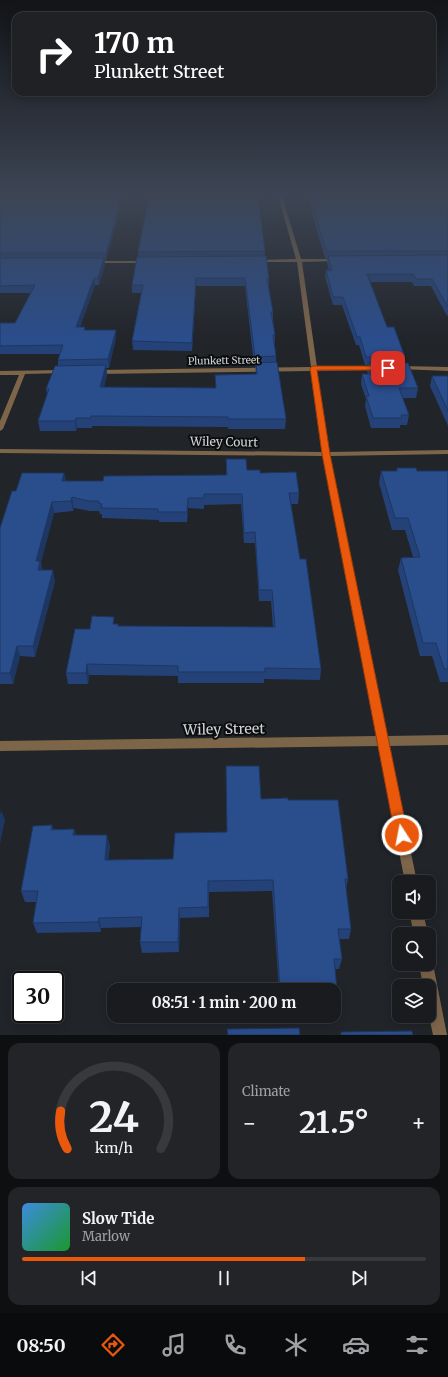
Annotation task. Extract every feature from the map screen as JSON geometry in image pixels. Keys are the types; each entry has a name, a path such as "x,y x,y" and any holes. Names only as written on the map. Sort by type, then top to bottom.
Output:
{"street":[{"path":"294,244 299,260 326,454 410,875"},
{"path":"252,261 346,260"},
{"path":"87,262 150,262"},
{"name":"Plunkett Street","path":"86,372 385,368"},
{"path":"392,368 448,368"},
{"path":"0,373 70,372"},
{"path":"0,429 24,373"},
{"name":"Wiley Court","path":"0,451 326,454 448,452"},
{"name":"Wiley Street","path":"0,746 448,740"},
{"path":"427,971 440,1035"}],"building":[{"path":"0,244 108,244 106,253 0,253"},
{"path":"140,244 264,244 265,251 138,252"},
{"path":"324,244 448,244 448,251 326,251"},
{"path":"448,255 448,307 432,279 416,279 413,274 367,274 387,327 394,327 405,357 366,357 360,337 357,337 343,297 333,297 326,270 332,270 328,256"},
{"path":"266,256 269,279 267,279 273,312 271,312 275,335 273,335 276,356 255,357 245,278 196,278 192,343 132,341 143,285 132,285 137,257"},
{"path":"0,258 104,258 98,278 94,278 76,327 85,327 84,330 116,330 108,359 58,360 63,345 0,346 0,323 15,323 35,285 0,286"},
{"path":"277,362 286,419 91,416 91,418 76,418 75,421 38,421 49,389 46,389 55,366 106,365 100,387 216,388 215,375 257,374 256,363"},
{"path":"369,362 408,363 418,388 399,388 409,415 401,415 402,418 373,418 366,396 369,396 362,374 372,374"},
{"path":"432,376 448,376 448,411"},
{"path":"226,459 246,459 247,470 260,470 260,473 296,472 299,493 289,493 300,559 306,559 321,669 265,668 265,672 178,672 178,666 87,664 86,673 66,673 75,629 90,629 92,616 114,617 113,624 118,624 118,626 275,627 272,590 259,590 255,532 244,533 242,494 204,494 204,498 188,498 187,512 158,512 158,509 101,508 102,504 98,503 99,501 88,501 72,497 71,501 52,502 36,561 40,561 38,570 53,570 33,646 17,646 10,673 0,673 0,528 12,491 16,491 22,473 64,473 62,481 103,481 104,476 227,475"},
{"path":"397,468 416,468 417,471 448,471 448,669 444,669 436,643 423,643 401,558 420,557 408,518 395,518 381,471 397,471"},
{"path":"226,766 259,766 261,799 288,798 288,800 338,800 348,879 345,879 351,929 338,929 342,959 334,959 336,983 280,983 273,880 208,881 208,907 179,908 178,942 140,942 142,917 99,918 98,922 33,923 38,891 21,891 33,826 52,825 51,830 74,829 73,835 107,835 105,860 173,859 175,833 227,832"},
{"path":"299,1028 300,1035 228,1035 227,1029"},
{"path":"412,1031 413,1035 341,1035 341,1032"}],"route":[{"path":"388,368 313,368 326,454 402,835"}]}
